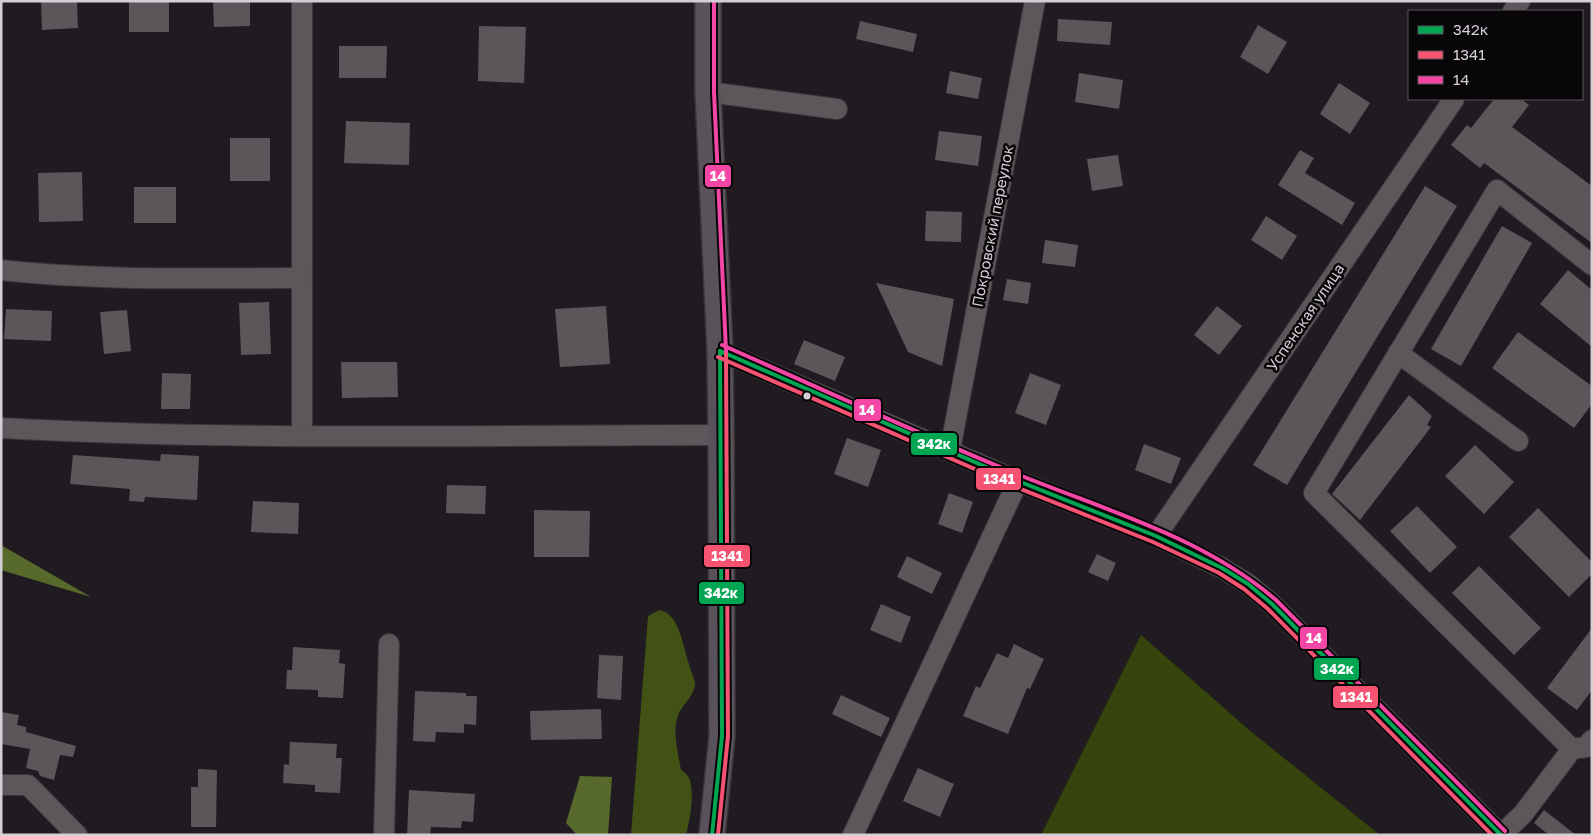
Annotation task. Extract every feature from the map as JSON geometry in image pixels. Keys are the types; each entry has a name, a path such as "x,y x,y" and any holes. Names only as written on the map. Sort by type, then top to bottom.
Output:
{"main road":[{"path":"708,1 708,92 720,351 721,435 722,736 712,835"}],"street":[{"path":"302,1 302,436"},
{"name":"Покровский переулок","path":"950,450 1035,1"},
{"path":"708,92 837,108"},
{"name":"Успенская улица","path":"1156,536 1453,100"},
{"path":"1592,265 1496,190 1314,493 1572,749 1586,748 1592,740"},
{"path":"1,270 43,275 117,278 302,278"},
{"path":"720,351 1018,481 1156,536 1222,568 1248,584 1272,604 1501,835 1523,814 1572,749"},
{"path":"1398,354 1518,441"},
{"path":"1,428 90,432 302,436 721,435"},
{"path":"853,835 1018,481"},
{"path":"384,835 389,644"},
{"path":"1,785 28,785 77,835"}],"shaded area":[{"path":"1,545 91,597 1,570"},
{"path":"659,610 668,614 676,625 682,638 695,683 693,692 682,708 676,722 676,743 681,770 689,778 692,798 686,835 631,835 648,616"},
{"path":"1141,635 1249,730 1380,835 1041,835"},
{"path":"580,776 612,777 608,835 577,835 566,823"}],"building":[{"path":"41,1 77,1 78,28 42,30"},
{"path":"129,1 169,1 169,32 129,32"},
{"path":"213,1 250,1 250,26 214,27"},
{"path":"1058,19 1112,22 1110,45 1057,41"},
{"path":"860,21 917,34 913,52 856,39"},
{"path":"1258,25 1287,42 1268,74 1240,57"},
{"path":"479,26 526,27 524,83 478,81"},
{"path":"339,46 387,46 386,78 339,78"},
{"path":"950,71 982,78 978,99 946,93"},
{"path":"1079,73 1123,80 1119,109 1075,102"},
{"path":"1339,83 1370,103 1350,134 1320,114"},
{"path":"1493,100 1522,100 1529,105 1512,127 1592,186 1592,243 1484,163 1480,168 1451,145 1467,125 1471,128"},
{"path":"346,121 410,123 409,165 344,163"},
{"path":"939,131 982,136 978,166 935,160"},
{"path":"230,138 270,138 270,181 230,181"},
{"path":"1300,150 1314,158 1305,173 1355,203 1342,225 1278,185"},
{"path":"1118,155 1123,186 1092,191 1087,159"},
{"path":"82,172 83,221 39,222 38,173"},
{"path":"1425,186 1457,206 1287,485 1253,465"},
{"path":"134,187 176,187 176,223 134,223"},
{"path":"926,211 962,212 961,242 925,241"},
{"path":"1266,216 1297,236 1282,260 1251,240"},
{"path":"1502,226 1532,243 1461,366 1431,349"},
{"path":"1045,240 1078,245 1075,267 1042,263"},
{"path":"1568,270 1592,290 1592,347 1540,304"},
{"path":"1007,279 1031,283 1028,304 1003,300"},
{"path":"876,283 954,299 942,366 908,352"},
{"path":"269,302 271,354 241,355 239,303"},
{"path":"606,306 610,364 560,367 555,309"},
{"path":"1217,306 1242,326 1219,355 1194,335"},
{"path":"6,309 52,311 51,341 4,339"},
{"path":"127,310 131,351 104,354 100,312"},
{"path":"1518,332 1592,386 1592,404 1574,428 1492,368"},
{"path":"804,340 845,357 835,381 794,364"},
{"path":"341,362 397,362 398,397 342,398"},
{"path":"162,373 191,374 190,409 161,409"},
{"path":"1030,373 1061,385 1046,425 1015,413"},
{"path":"1409,395 1432,416 1427,425 1431,427 1360,520 1332,494"},
{"path":"847,438 881,450 868,487 834,474"},
{"path":"1144,444 1181,458 1171,484 1135,470"},
{"path":"1475,445 1514,482 1484,514 1445,476"},
{"path":"161,454 199,456 197,500 145,497 144,502 129,501 130,489 70,484 73,455 160,461"},
{"path":"447,485 486,486 485,514 446,513"},
{"path":"949,493 973,502 962,533 938,524"},
{"path":"253,501 299,503 298,534 251,532"},
{"path":"1417,506 1457,547 1430,573 1390,531"},
{"path":"1538,508 1592,562 1592,574 1569,597 1509,537"},
{"path":"534,510 590,511 589,557 534,557"},
{"path":"1097,554 1116,563 1108,581 1088,572"},
{"path":"907,556 942,573 932,594 897,577"},
{"path":"1479,566 1541,628 1514,655 1452,593"},
{"path":"881,604 911,617 901,643 870,630"},
{"path":"1592,628 1592,690 1577,710 1547,688"},
{"path":"1014,644 1044,659 1030,689 1027,688 1008,734 963,716 976,686 980,688 997,653 1008,658"},
{"path":"293,647 340,650 339,663 345,664 343,698 318,697 318,690 286,689 287,670 292,670"},
{"path":"599,655 623,656 621,700 597,698"},
{"path":"415,691 466,693 466,696 477,696 476,725 464,724 464,733 436,732 435,742 413,741"},
{"path":"841,695 890,718 881,737 832,714"},
{"path":"601,709 602,739 531,740 530,711"},
{"path":"1,712 19,715 17,725 26,727 26,732 76,746 73,757 60,755 54,780 40,776 38,771 26,768 30,749 1,744"},
{"path":"290,742 337,744 336,758 342,758 340,793 315,792 315,785 283,783 284,764 289,765"},
{"path":"918,768 954,784 940,817 903,801"},
{"path":"198,769 217,770 216,827 191,827 191,787 198,787"},
{"path":"409,790 475,794 473,822 462,821 461,828 431,827 430,835 407,835"},
{"path":"1544,810 1576,835 1549,835 1534,823"}],"transit line":[{"name":"14","path":"714,1 714,92 726,351"},
{"name":"14","path":"722,345 984,460 1154,528 1218,559 1248,578 1276,600 1505,831"},
{"name":"342к","path":"720,351 1018,481 1156,536 1222,568 1248,584 1272,604 1501,835"},
{"name":"342к","path":"712,835 722,736 720,351"},
{"name":"1341","path":"718,835 728,736 726,351"},
{"name":"1341","path":"718,357 1016,487 1153,542 1219,573 1244,589 1268,609 1492,835"}]}
